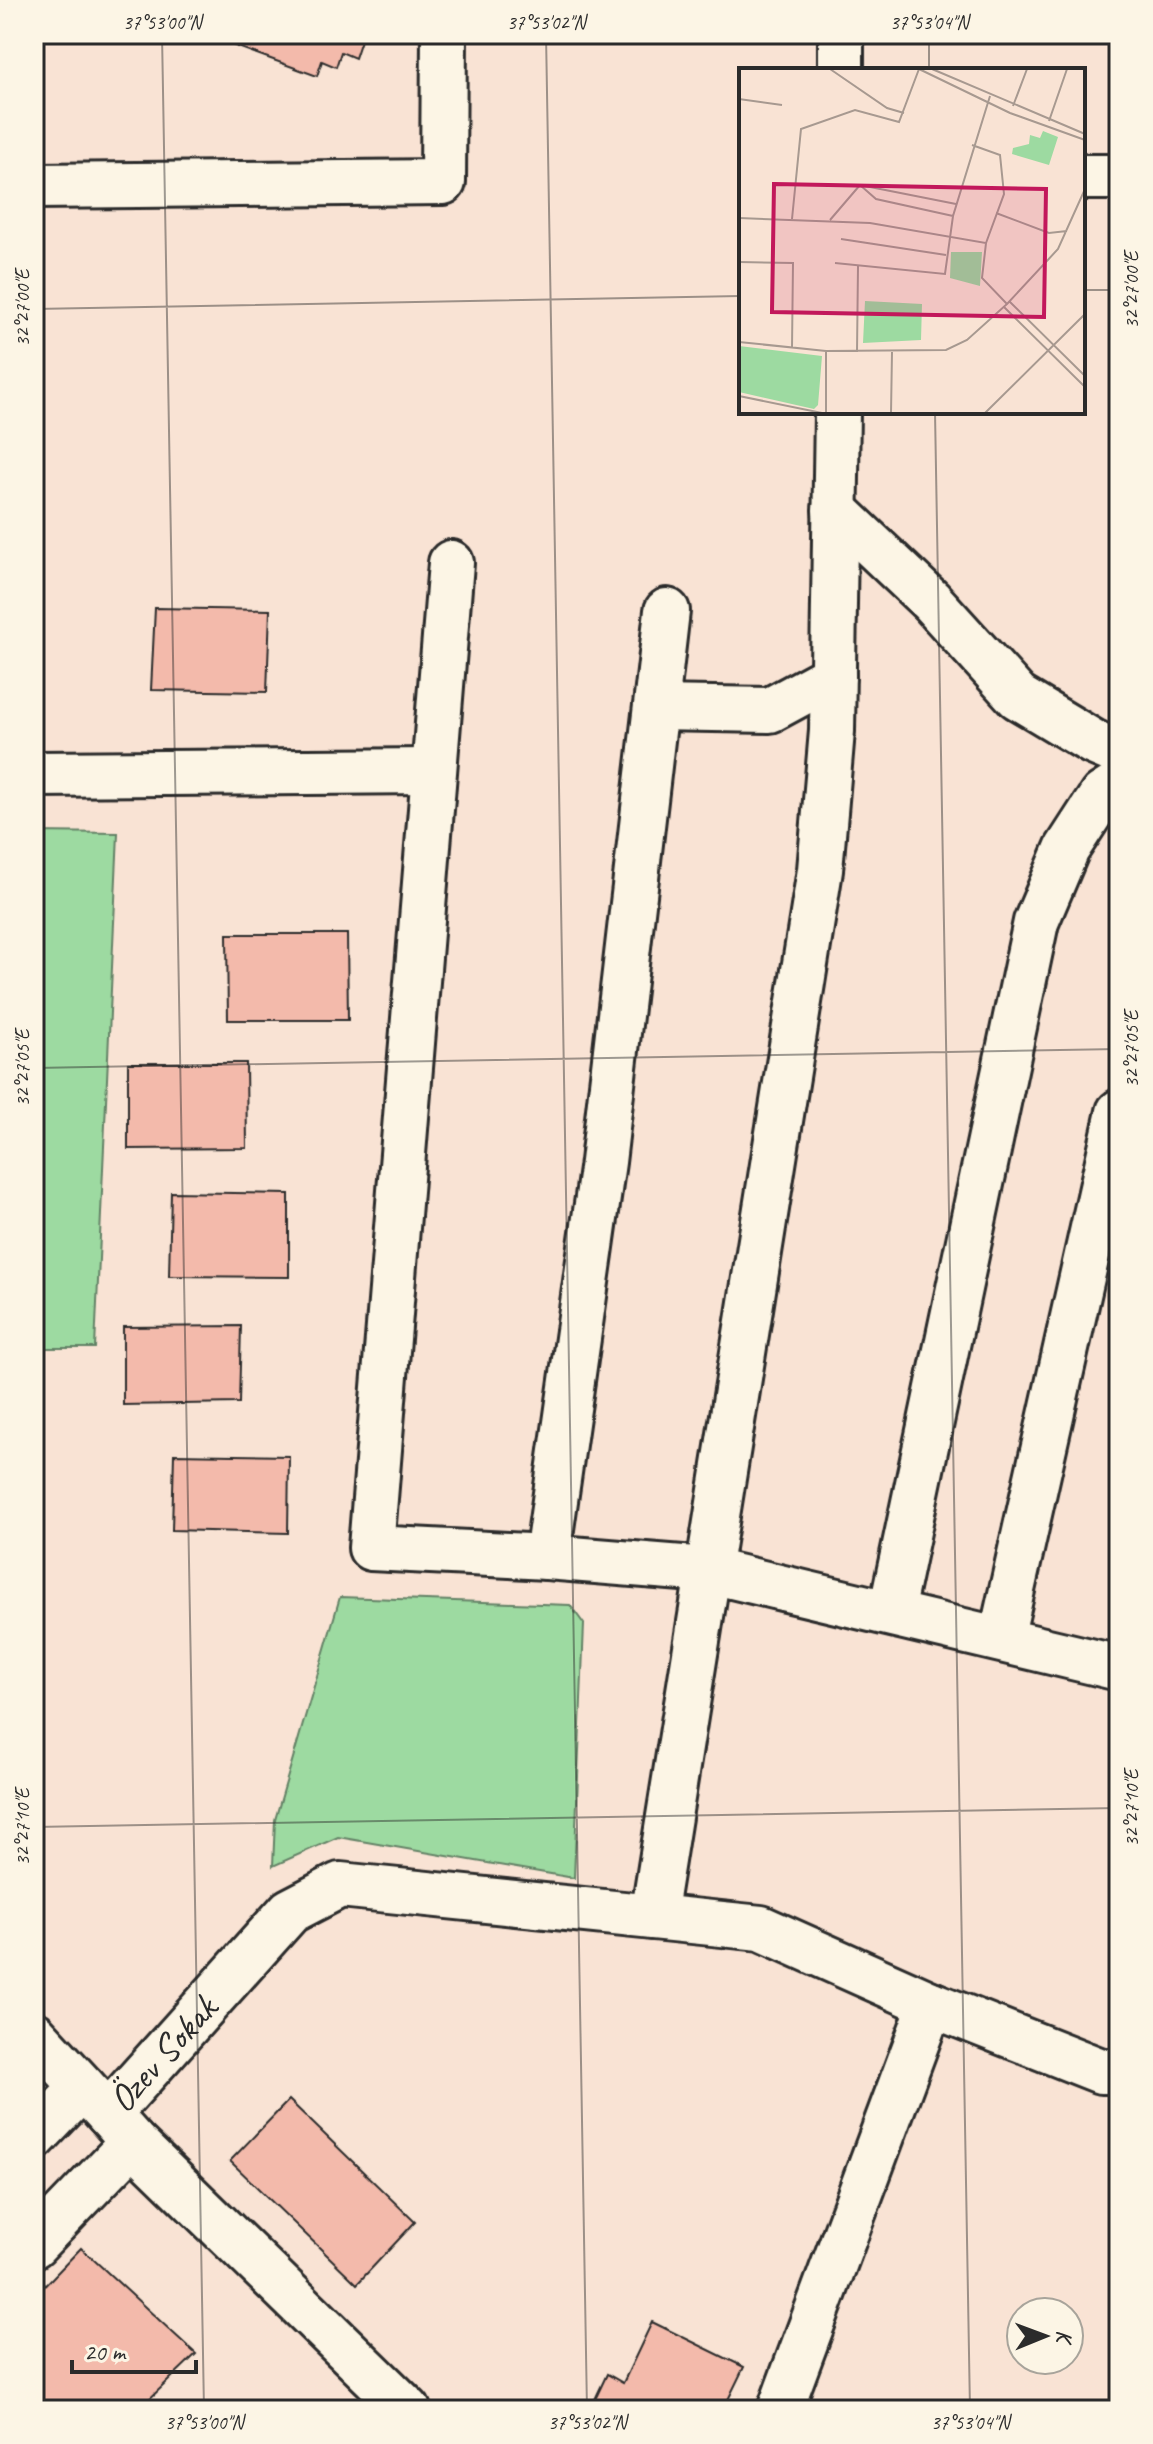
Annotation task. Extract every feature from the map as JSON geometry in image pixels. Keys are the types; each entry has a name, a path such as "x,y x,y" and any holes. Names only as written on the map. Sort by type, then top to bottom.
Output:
{"street":[{"path":"34,186 443,182 444,34"},
{"path":"841,34 841,68"},
{"path":"1085,177 1119,177"},
{"path":"837,414 832,731 820,870 653,1917 761,1928 931,2004 1101,2071 1119,2071"},
{"path":"835,510 931,601 1018,697 1093,742 1119,753"},
{"path":"451,563 371,1548 547,1557 707,1570 1119,1668"},
{"path":"547,1557 603,1162 667,611"},
{"path":"656,708 770,710 833,676"},
{"path":"34,774 432,771"},
{"path":"891,1612 1036,922 1067,849 1102,795 1119,784"},
{"path":"1001,1639 1119,1112"},
{"name":"Özev Sokak","path":"34,2034 108,2114 290,1911 340,1885 653,1917"},
{"path":"780,2410 931,2004"},
{"path":"34,2138 108,2114"},
{"path":"34,2245 108,2114"},
{"path":"108,2114 408,2410"}],"green space":[{"path":"34,832 118,833 95,1348 34,1348"},
{"path":"340,1597 570,1605 584,1624 574,1878 338,1837 273,1866 275,1820"}],"building":[{"path":"227,34 363,34 355,58 341,52 336,67 322,61 317,76 224,42"},
{"path":"155,608 270,610 267,692 151,690"},
{"path":"227,934 347,934 348,1020 228,1020"},
{"path":"128,1063 246,1063 247,1148 128,1149"},
{"path":"171,1192 289,1194 289,1277 169,1276"},
{"path":"241,1326 239,1403 123,1405 123,1327"},
{"path":"174,1454 289,1456 288,1533 172,1530"},
{"path":"289,2100 415,2222 357,2284 230,2161"},
{"path":"81,2248 196,2354 138,2410 40,2410 34,2404 34,2297"},
{"path":"652,2322 744,2367 723,2410 590,2410 607,2374 623,2383"}]}
